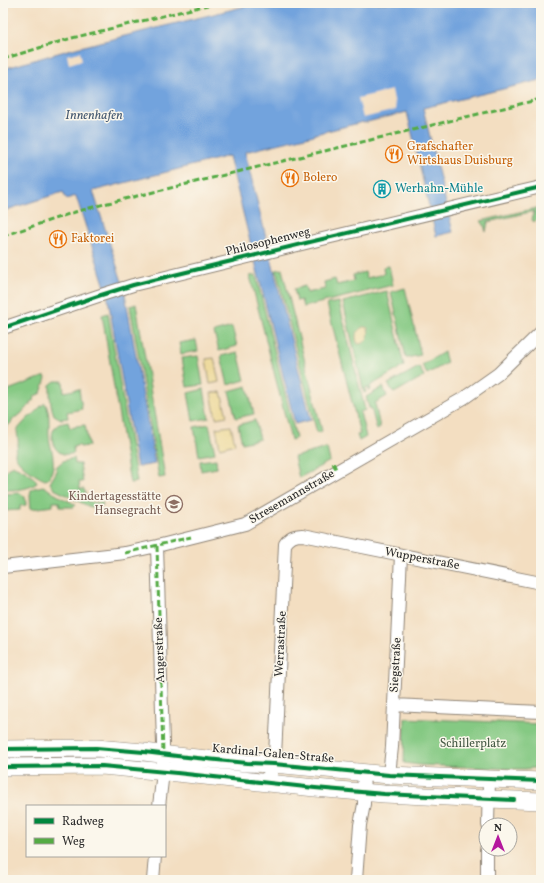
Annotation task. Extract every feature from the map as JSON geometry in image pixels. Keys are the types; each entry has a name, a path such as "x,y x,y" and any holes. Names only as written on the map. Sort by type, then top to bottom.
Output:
{"main road":[{"name":"Kardinal-Galen-Straße","path":"3,749 96,748 389,775 541,781"},
{"path":"3,767 102,766 384,794 541,800"}],"street":[{"name":"Philosophenweg","path":"3,328 126,288 252,256 541,187"},
{"name":"Stresemannstraße","path":"3,567 125,553 244,524 464,398 498,374 541,332"},
{"name":"Werrastraße","path":"274,764 285,544 290,538 296,535 302,535"},
{"name":"Wupperstraße","path":"302,535 541,583"},
{"name":"Angerstraße","path":"157,546 162,754 160,805"},
{"name":"Siegstraße","path":"389,775 392,747 401,555"},
{"path":"394,705 541,712"},
{"name":"Kardinal-Galen-Straße","path":"261,782 272,774 274,764"},
{"path":"356,880 358,844 364,804 363,772"},
{"path":"488,817 489,779"},
{"path":"153,880 155,857"},
{"path":"487,880 488,857"}],"green space":[{"path":"541,207 541,215 534,222 532,220 534,211 488,222 486,232 481,221"},
{"path":"389,266 393,285 303,307 301,300 297,301 294,289 305,286 307,293 325,289 324,282 335,279 337,285 354,281 353,275 365,272 367,278 384,274 383,267"},
{"path":"282,269 322,431 317,433 276,270"},
{"path":"256,275 296,438 291,440 250,276"},
{"path":"405,288 421,355 406,358 391,292"},
{"path":"387,291 404,366 370,386 371,389 369,391 368,387 365,388 366,392 364,393 343,302"},
{"path":"339,302 365,410 360,412 366,437 359,441 357,435 360,434 327,304"},
{"path":"136,304 165,477 159,478 130,306"},
{"path":"108,313 137,482 130,483 102,315"},
{"path":"232,327 237,346 219,351 214,332"},
{"path":"196,340 198,351 181,354 179,343"},
{"path":"238,352 245,380 228,385 221,356"},
{"path":"444,352 447,363 427,374 422,365"},
{"path":"198,356 203,385 187,387 182,358"},
{"path":"419,367 424,376 394,393 388,384"},
{"path":"45,376 46,378 41,393 35,396 34,400 30,402 30,405 21,414 14,418 3,430 3,392"},
{"path":"55,381 63,381 64,392 79,389 82,409 67,412 68,418 61,419 54,415 50,400 50,385"},
{"path":"247,386 254,414 236,418 229,391"},
{"path":"383,387 387,396 375,403 380,428 377,430 371,408 369,408 366,397"},
{"path":"204,389 209,418 193,421 188,393"},
{"path":"45,403 49,417 49,438 53,455 53,467 48,479 45,480 32,473 23,465 16,458 15,451 18,446 17,430"},
{"path":"255,420 260,439 242,443 238,425"},
{"path":"68,422 70,428 85,425 89,446 80,447 79,445 73,447 74,453 64,454 56,449 52,441 52,436 55,427 59,424"},
{"path":"209,424 215,453 199,456 194,427"},
{"path":"327,448 330,461 299,478 294,457"},
{"path":"74,458 75,464 80,464 83,482 79,482 80,489 84,489 88,502 102,502 103,505 92,507 88,506 54,489 50,483 57,471 56,467 63,461"},
{"path":"216,459 217,468 201,471 200,461"},
{"path":"12,465 30,474 37,483 16,490 3,490 3,473"},
{"path":"43,486 76,505 74,507 60,507 59,502 53,502 53,506 31,509 31,490"},
{"path":"20,493 25,497 26,505 20,506 20,510 3,511 3,494"},
{"name":"Schillerplatz","path":"405,718 541,724 541,767 514,769 404,763"}],"sand":[{"path":"363,327 368,328 369,334 364,343 358,344 356,334"},
{"path":"214,358 219,382 210,384 206,359"},
{"path":"221,392 227,416 216,418 211,393"},
{"path":"231,426 235,444 220,448 216,428"}],"water":[{"name":"Innenhafen","path":"258,3 541,3 541,80 423,108 453,232 436,236 407,112 245,152 311,420 295,424 229,156 93,191 124,288 155,464 137,467 107,293 76,196 66,199 63,192 3,211 3,69 72,49"}],"pier":[{"path":"80,52 82,60 69,64 67,55"},
{"path":"392,90 396,110 363,118 358,98"}],"marked path":[{"path":"3,59 72,38 216,3"},
{"path":"3,236 75,212 108,203 541,99"},
{"path":"333,463 337,471"},
{"path":"125,553 191,537"},
{"path":"157,546 163,754"}],"cycle path":[{"path":"3,328 133,285 541,187"},
{"path":"3,749 96,748 389,775 541,781"},
{"path":"3,767 102,766 384,794 514,800"}],"place":[{"name":"Grafschafter Wirtshaus Duisburg","path":"394,154"},
{"name":"Bolero","path":"290,178"},
{"name":"Werhahn-Mühle","path":"382,189"},
{"name":"Faktorei","path":"58,239"},
{"name":"Kindertagesstätte Hansegracht","path":"174,504"}]}
